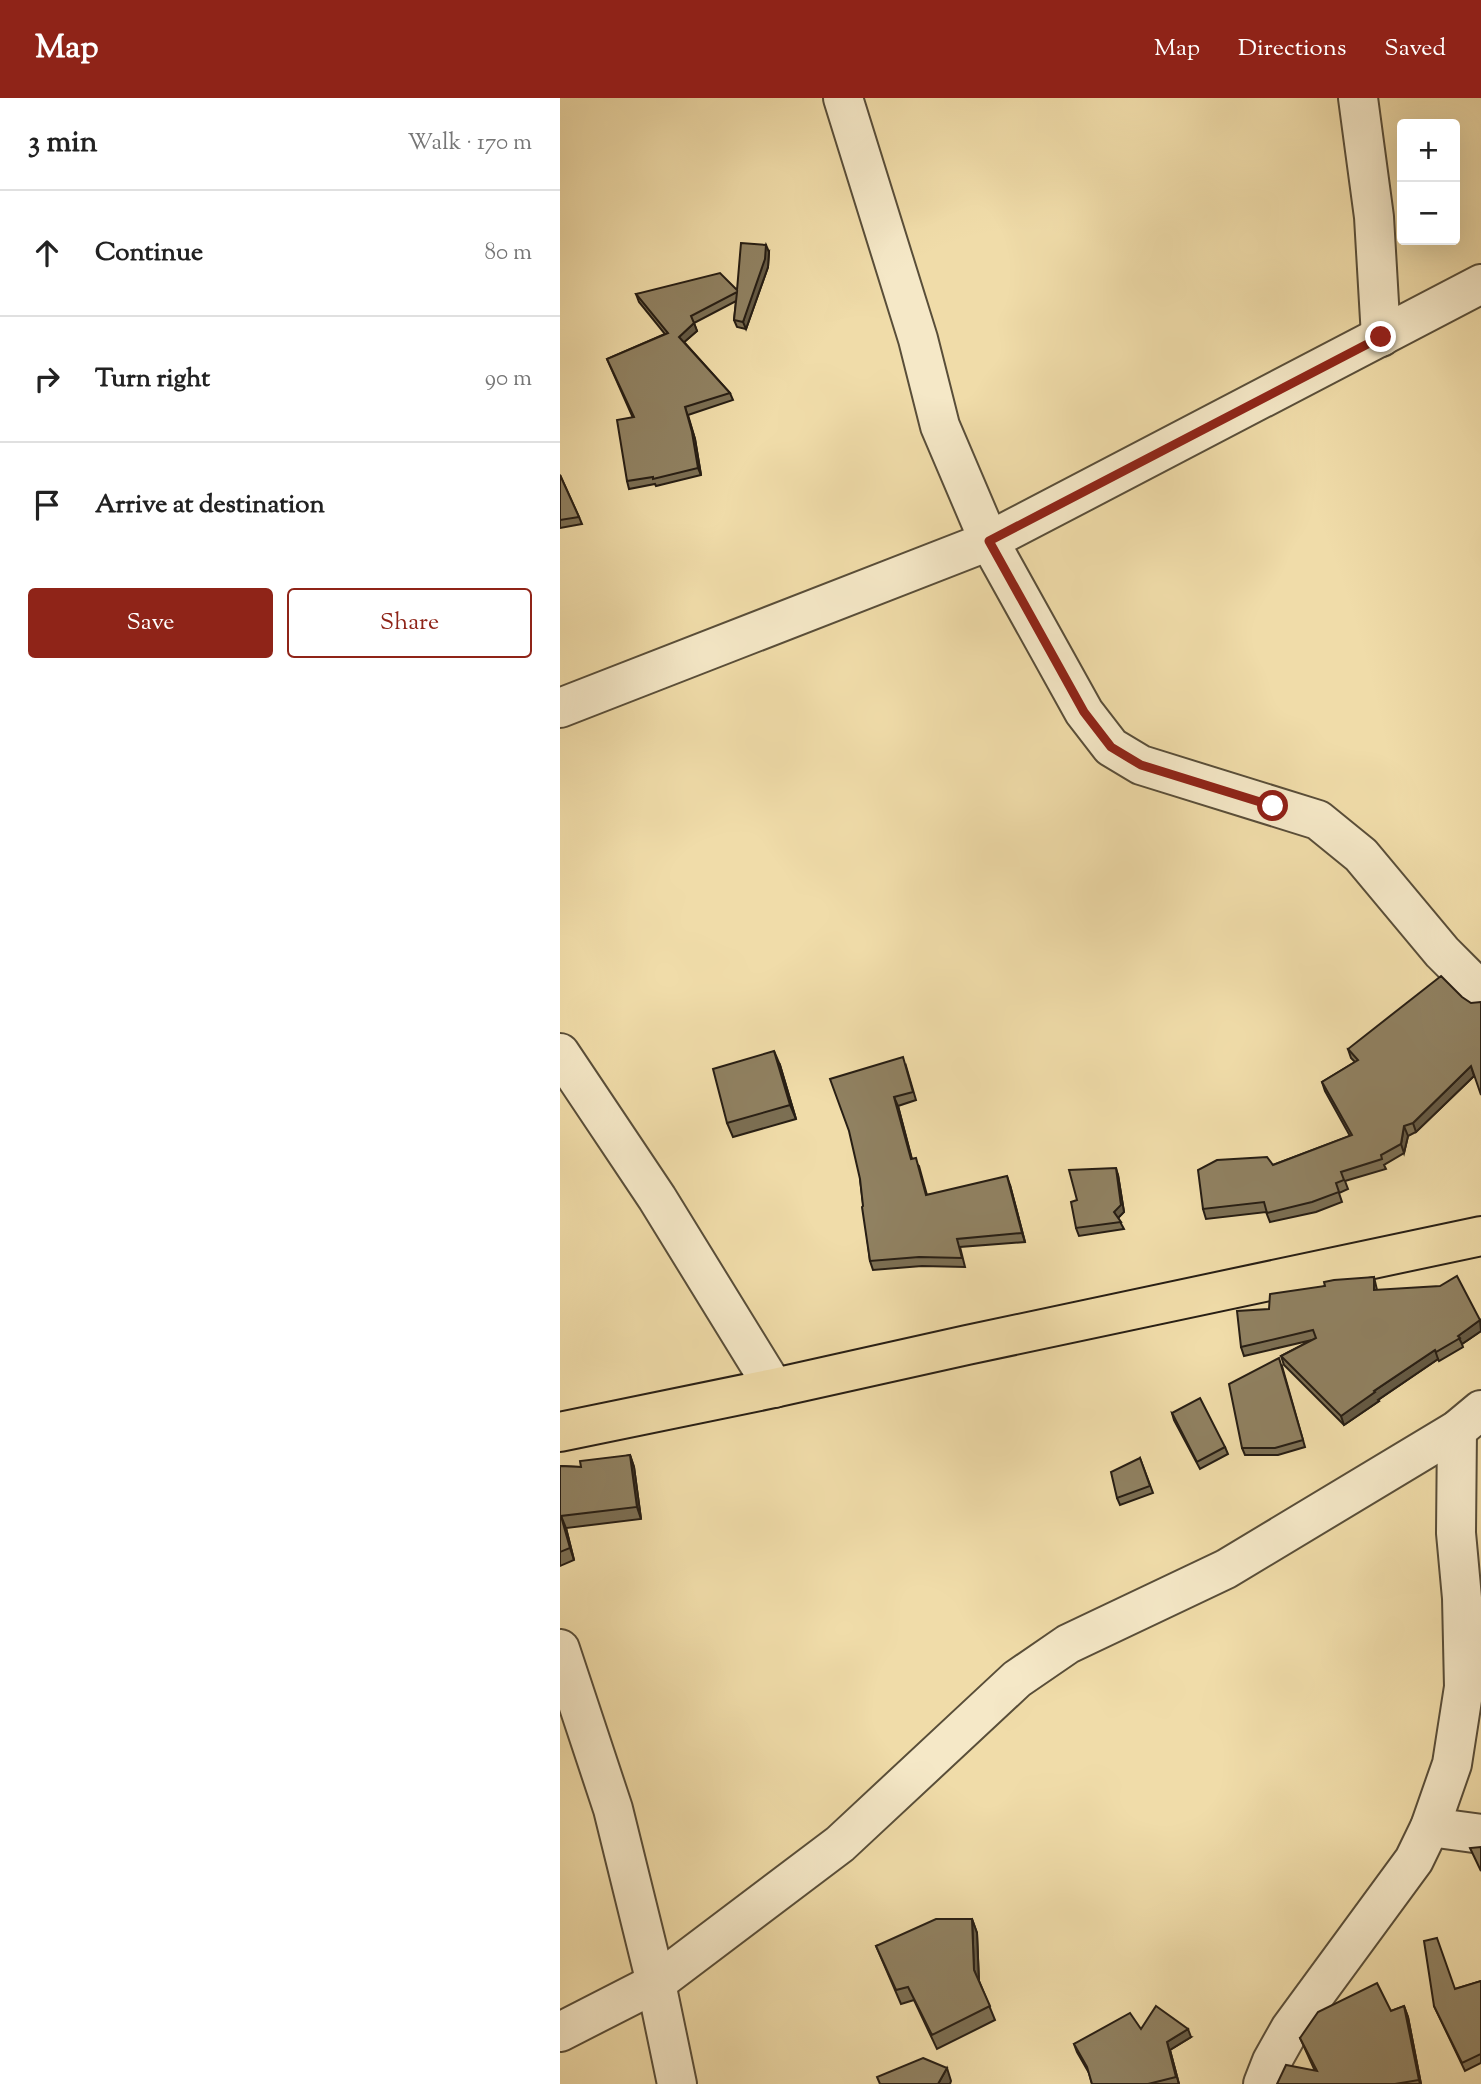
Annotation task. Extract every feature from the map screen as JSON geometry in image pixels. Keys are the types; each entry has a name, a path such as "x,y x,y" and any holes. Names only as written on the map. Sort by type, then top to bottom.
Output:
{"main road":[{"path":"560,1432 1481,1236"}],"street":[{"path":"843,98 918,339 940,426 989,541 1084,712 1111,747 1141,765 1318,820 1361,855 1443,952 1481,991"},
{"path":"1358,98 1374,217 1381,337"},
{"path":"560,708 989,541 1481,285"},
{"path":"560,1052 657,1198 774,1388"},
{"path":"1264,2084 1272,2061 1290,2029 1414,1860 1430,1827 1452,1764 1464,1687 1462,1598 1456,1533 1469,1420"},
{"path":"560,2032 656,1983 840,1844 1017,1679 1068,1644 1226,1569 1469,1420"},
{"path":"560,1649 613,1809 656,1983 677,2084"},
{"path":"1430,1827 1481,1834"}],"building":[{"path":"741,243 766,245 765,259 743,322 734,320 737,292 691,316 694,323 679,337 730,393 685,407 698,468 653,479 627,481 617,420 634,417 607,359 668,333 636,294 720,273 737,290"},
{"path":"560,475 579,517 560,520"},
{"path":"1441,976 1471,1003 1481,1002 1481,1095 1471,1066 1413,1123 1404,1126 1401,1144 1381,1155 1382,1159 1341,1172 1344,1180 1336,1183 1339,1192 1267,1213 1264,1202 1203,1209 1198,1170 1217,1160 1267,1157 1273,1165 1352,1135 1322,1082 1358,1060 1348,1049"},
{"path":"774,1051 790,1105 727,1123 713,1069"},
{"path":"903,1057 913,1092 894,1097 911,1159 916,1158 926,1195 1007,1176 1022,1233 957,1239 962,1258 919,1257 870,1261 860,1179 849,1131 830,1079"},
{"path":"1116,1168 1121,1205 1114,1212 1121,1222 1076,1228 1071,1202 1077,1200 1069,1170"},
{"path":"1457,1276 1480,1320 1458,1336 1460,1338 1436,1352 1435,1350 1341,1416 1281,1356 1316,1338 1313,1330 1241,1347 1237,1311 1269,1309 1270,1294 1325,1286 1324,1282 1334,1280 1374,1277 1374,1290 1440,1286"},
{"path":"1279,1358 1303,1440 1275,1448 1242,1448 1229,1384"},
{"path":"1200,1398 1225,1447 1197,1462 1172,1413"},
{"path":"630,1455 637,1507 561,1516 570,1548 560,1552 560,1466 581,1467 580,1461"},
{"path":"1140,1458 1150,1486 1117,1498 1111,1472"},
{"path":"1481,1847 1481,1871 1470,1848"},
{"path":"936,1919 972,1919 974,1970 990,2006 932,2035 908,1987 896,1990 876,1946"},
{"path":"1437,1938 1455,1989 1481,1981 1481,2054 1462,2063 1434,2006 1424,1941"},
{"path":"1377,1983 1391,2011 1404,2006 1419,2080 1395,2084 1277,2084 1286,2065 1317,2071 1300,2038 1318,2012"},
{"path":"1156,2006 1188,2029 1167,2042 1176,2077 1148,2084 1092,2084 1087,2067 1074,2044 1130,2013 1141,2029"},
{"path":"923,2058 947,2068 938,2084 880,2084 877,2077"}],"route":[{"path":"1273,806 1141,765 1111,747 1084,712 989,541 1381,337"}]}
